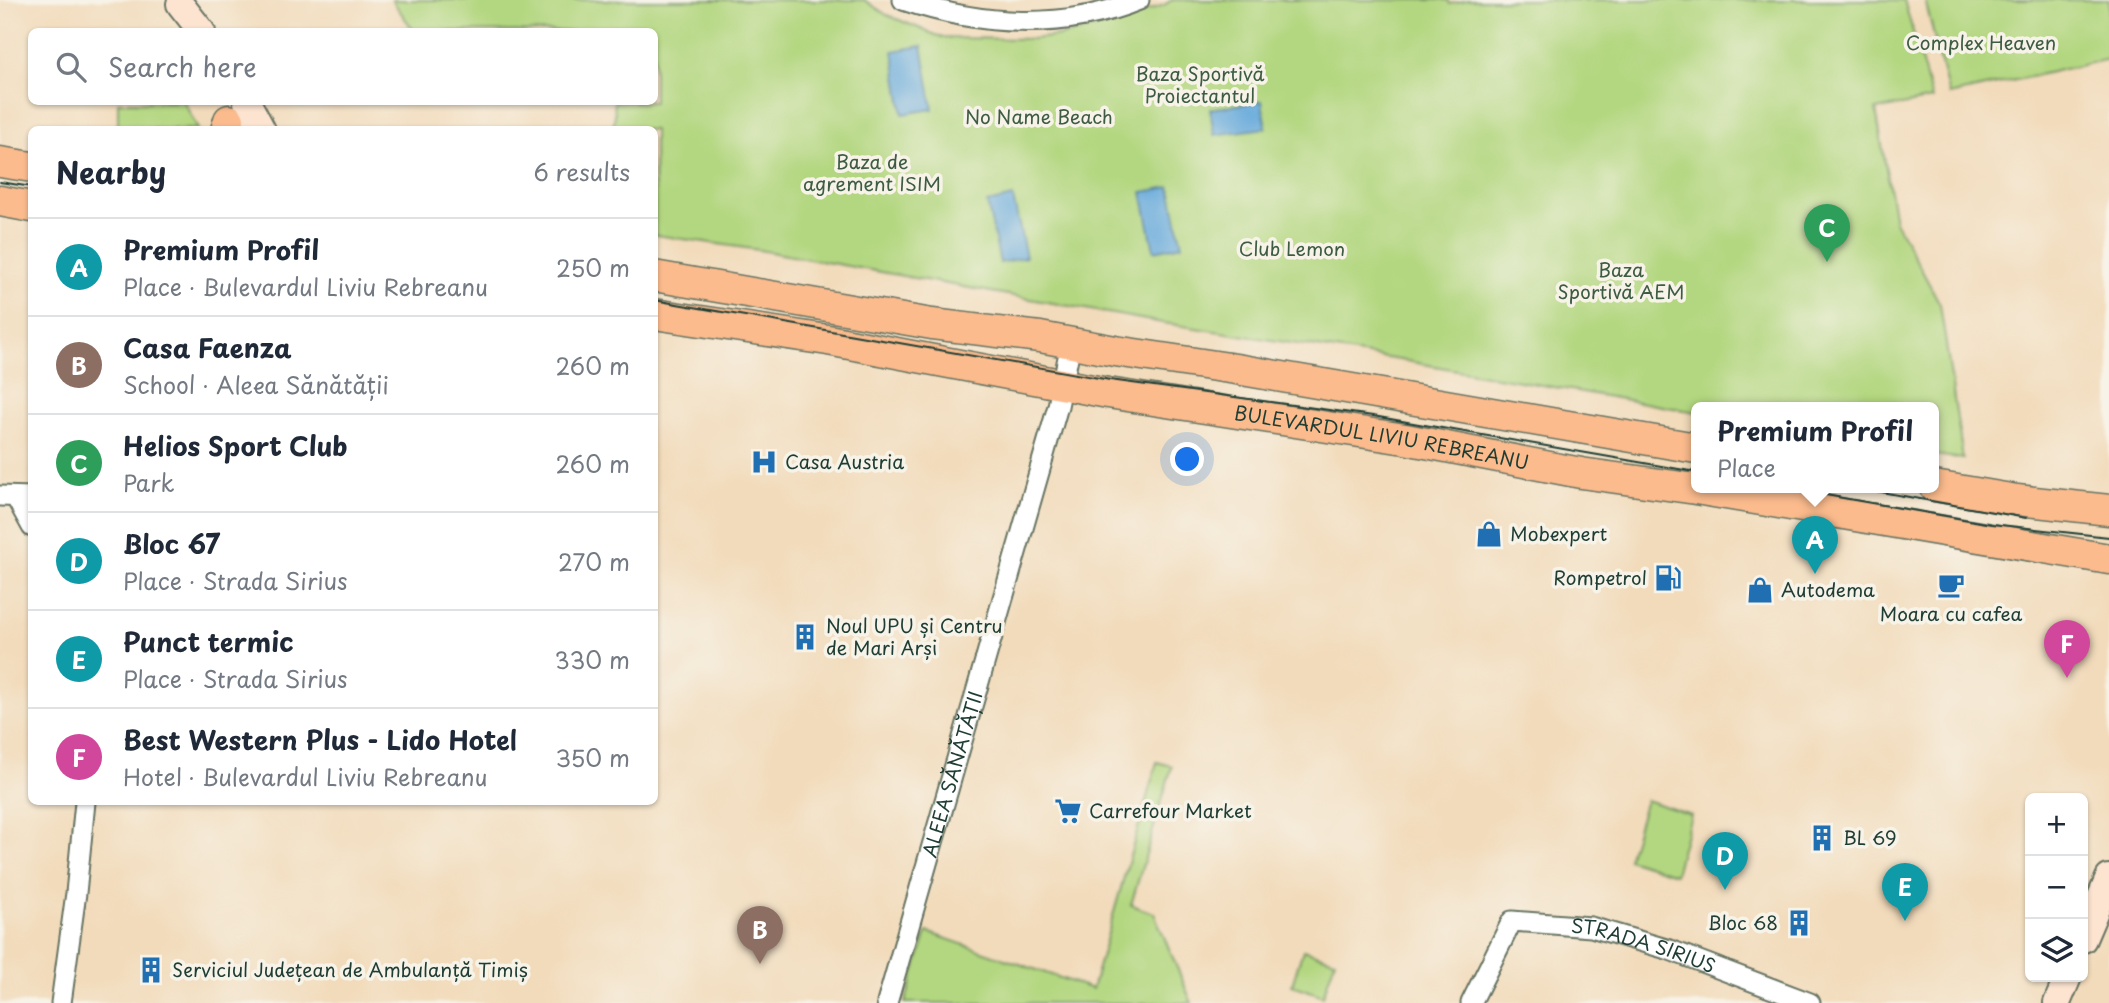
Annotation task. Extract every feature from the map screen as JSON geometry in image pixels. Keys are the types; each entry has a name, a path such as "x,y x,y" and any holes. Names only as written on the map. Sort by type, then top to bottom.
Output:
{"main road":[{"path":"179,2 189,28"},
{"path":"179,2 199,28"},
{"path":"231,116 253,126"},
{"path":"0,162 28,166"},
{"path":"0,201 28,206"},
{"path":"658,277 932,324 1262,373 1691,447"},
{"name":"BULEVARDUL LIVIU REBREANU","path":"658,315 828,340 1062,385 1405,439 1581,473 1691,488"},
{"path":"1939,487 2017,500 2109,510"},
{"name":"BULEVARDUL LIVIU REBREANU","path":"1720,493 2109,559"},
{"path":"2088,927 2109,878"},
{"path":"2057,1003 2065,982"}],"street":[{"path":"903,0 960,16 1013,21 1090,16 1139,0"},
{"name":"ALEEA SĂNĂTĂȚII","path":"887,1003 1062,385 1071,343"},
{"path":"16,497 28,520"},
{"path":"61,1003 85,805"},
{"name":"STRADA SIRIUS","path":"1471,1003 1512,921 1591,927 1670,950 1810,1003"}],"green space":[{"path":"392,0 864,0 887,15 943,38 1031,39 1060,36 1103,26 1172,0 1448,0 1450,4 1467,0 1904,0 1932,99 1876,110 1895,221 1940,304 1963,459 1939,456 1939,402 1691,402 1691,411 1406,361 1157,322 759,250 658,235 658,126 613,126 614,105 658,105 658,28 412,28"},
{"name":"Complex Heaven","path":"1925,0 2109,0 2109,59 1949,95"},
{"path":"118,105 186,105 196,126 118,126"},
{"path":"1157,762 1172,766 1131,905 1154,913 1192,1003 905,1003 927,932 1092,989"},
{"path":"1646,800 1691,815 1675,874 1628,859"},
{"path":"1303,950 1335,960 1323,996 1292,985"}],"water":[{"path":"922,46 933,109 903,114 893,51"},
{"path":"1262,101 1266,128 1214,135 1210,109"},
{"path":"1170,187 1182,245 1154,251 1142,192"},
{"path":"1013,197 1026,257 1000,263 987,203"}],"tram line":[{"path":"0,182 28,186"},
{"path":"658,301 1110,380 1373,416 1691,471"},
{"path":"1814,493 1991,524 2109,537"},
{"path":"1887,493 2026,518"}],"place":[{"name":"Helios Sport Club","path":"1827,262"},
{"name":"Casa Austria","path":"764,462"},
{"name":"Mobexpert","path":"1489,534"},
{"name":"Premium Profil","path":"1815,574"},
{"name":"Rompetrol","path":"1668,578"},
{"name":"Moara cu cafea","path":"1951,585"},
{"name":"Autodema","path":"1760,590"},
{"name":"Noul UPU și Centru de Mari Arși","path":"805,637"},
{"name":"Best Western Plus - Lido Hotel","path":"2067,678"},
{"name":"Carrefour Market","path":"1068,811"},
{"name":"BL 69","path":"1822,838"},
{"name":"Bloc 67","path":"1725,890"},
{"name":"Punct termic","path":"1905,921"},
{"name":"Bloc 68","path":"1799,923"},
{"name":"Casa Faenza","path":"760,964"},
{"name":"Serviciul Județean de Ambulanță Timiș","path":"151,970"}],"park label":[{"name":"Baza Sportivă Proiectantul","path":"1200,85"},
{"name":"No Name Beach","path":"1039,117"},
{"name":"Baza de agrement ISIM","path":"872,173"},
{"name":"Club Lemon","path":"1292,249"},
{"name":"Baza Sportivă AEM","path":"1621,281"}]}
